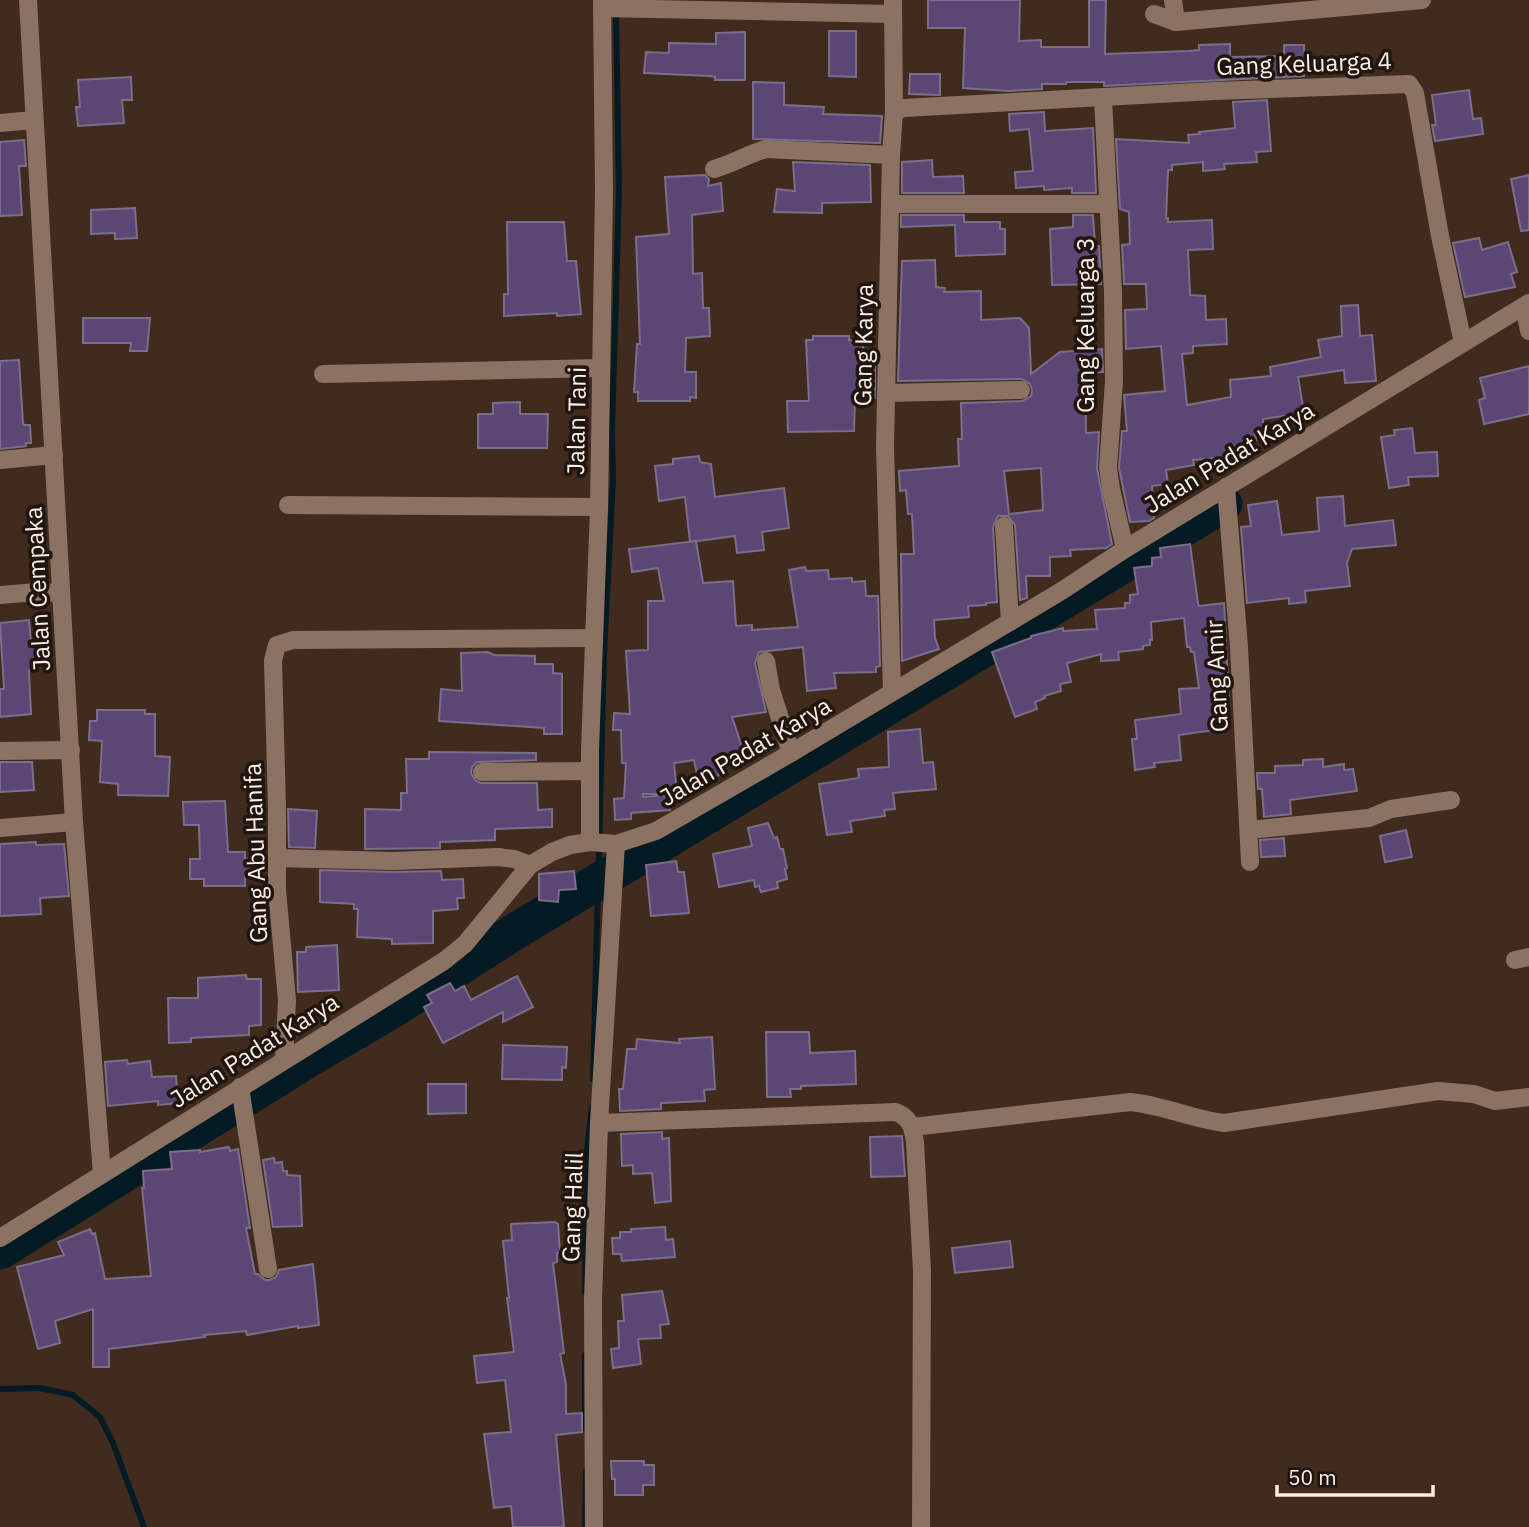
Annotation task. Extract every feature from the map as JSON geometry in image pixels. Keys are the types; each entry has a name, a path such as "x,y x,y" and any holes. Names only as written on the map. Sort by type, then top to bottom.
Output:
{"street":[{"name":"Jalan Cempaka","path":"28,0 74,822 102,1174"},
{"path":"1173,0 1176,22"},
{"path":"1154,14 1176,22 1281,7 1422,0"},
{"path":"605,6 635,9 894,4"},
{"name":"Gang Karya","path":"892,692 885,447 894,112 894,4"},
{"name":"Jalan Tani","path":"605,6 599,507 590,771 605,845"},
{"name":"Gang Keluarga 4","path":"1103,99 1214,91 1409,84 1415,93 1440,236 1463,343"},
{"path":"894,112 904,108 1103,99"},
{"name":"Gang Keluarga 3","path":"1103,99 1113,292 1114,381 1108,468 1125,548"},
{"path":"0,123 34,120"},
{"path":"714,169 747,154 766,149 891,155"},
{"path":"890,204 1107,204"},
{"name":"Jalan Padat Karya","path":"0,1238 432,968 466,944 530,865 561,849 605,845 656,831 1010,622 1125,548 1463,343 1527,317"},
{"path":"323,374 601,368"},
{"path":"886,393 1021,390"},
{"path":"0,460 54,455"},
{"name":"Gang Amir","path":"1226,487 1239,647 1251,862"},
{"path":"289,505 599,507"},
{"path":"1004,526 1010,622"},
{"path":"0,595 60,593"},
{"name":"Gang Abu Hanifa","path":"284,1060 286,1000 279,926 273,661 277,645 293,640 594,638"},
{"path":"766,661 771,690 791,753"},
{"path":"0,751 71,750"},
{"path":"482,772 590,771"},
{"path":"1249,830 1369,818 1391,809 1451,800"},
{"path":"0,828 74,822"},
{"name":"Gang Halil","path":"594,1527 593,1300 599,1123 612,888 605,845"},
{"path":"277,858 393,861 498,858 514,859 530,865"},
{"path":"240,1087 268,1269"},
{"path":"913,1126 1130,1102 1154,1104 1208,1121 1224,1123 1438,1091 1474,1094 1494,1101 1529,1097"},
{"path":"599,1123 895,1111 913,1126 922,1271 920,1527"}],"building":[{"path":"928,0 1020,0 1019,41 1041,40 1041,47 1089,47 1089,0 1106,0 1105,54 1189,51 1199,50 1199,45 1230,44 1230,57 1284,56 1284,45 1304,45 1304,76 1104,86 1104,82 1066,82 1042,84 1042,89 1008,91 963,88 965,28 928,28"},
{"path":"829,31 856,31 856,77 829,76"},
{"path":"745,32 745,80 644,73 646,52 669,53 669,43 716,44 716,33"},
{"path":"910,74 940,74 940,95 909,94"},
{"path":"131,77 132,100 122,100 124,123 78,126 78,80"},
{"path":"753,82 784,83 784,105 824,107 823,114 882,116 880,143 753,139"},
{"path":"1469,90 1473,119 1481,118 1483,134 1435,141 1432,95"},
{"path":"1267,100 1271,151 1256,152 1257,162 1224,164 1225,169 1203,171 1203,162 1172,165 1172,170 1168,170 1168,222 1212,220 1213,249 1188,250 1190,295 1205,296 1206,320 1226,319 1227,344 1193,346 1193,353 1182,354 1187,405 1231,397 1230,380 1271,376 1270,367 1321,357 1318,340 1342,336 1341,306 1358,305 1360,336 1372,335 1376,381 1345,383 1344,370 1298,377 1304,413 1263,419 1264,434 1255,435 1256,440 1247,441 1246,447 1228,445 1229,457 1193,460 1194,465 1166,470 1168,484 1152,486 1154,518 1149,521 1130,522 1119,468 1122,431 1127,431 1124,395 1165,391 1161,346 1126,349 1125,310 1147,309 1146,284 1124,284 1122,245 1130,244 1129,212 1120,209 1116,139 1189,143 1188,135 1235,128 1233,102"},
{"path":"1044,112 1045,131 1093,128 1096,193 1072,193 1072,188 1044,190 1044,186 1016,188 1015,172 1033,171 1029,129 1010,131 1009,114"},
{"path":"24,140 26,166 19,166 22,215 0,216 0,142"},
{"path":"932,160 933,177 963,176 964,193 902,193 902,162"},
{"path":"793,162 870,165 871,202 822,203 822,213 774,212 777,189 795,191"},
{"path":"705,175 709,179 708,186 721,183 723,211 692,215 693,274 702,273 703,308 709,308 710,336 686,338 685,372 696,372 696,398 690,397 690,401 638,401 638,392 634,392 637,344 640,344 636,237 669,234 665,177"},
{"path":"1529,175 1529,230 1521,231 1511,179"},
{"path":"135,208 137,238 115,239 115,233 91,234 91,210"},
{"path":"901,215 964,215 964,222 1000,222 1000,229 1005,229 1005,254 956,256 955,225 901,227"},
{"path":"1073,215 1093,215 1095,246 1099,246 1101,284 1052,285 1050,229 1073,227"},
{"path":"507,222 564,222 567,261 576,261 581,314 504,316 504,294 508,294"},
{"path":"1479,238 1482,250 1508,242 1517,272 1511,274 1515,287 1465,297 1453,243"},
{"path":"935,260 936,287 945,288 944,292 981,291 981,320 1020,318 1029,328 1031,374 1060,352 1102,349 1103,372 1085,373 1086,433 1099,432 1097,469 1112,544 1106,548 1070,550 1071,556 1050,557 1050,576 1026,576 1027,598 1020,600 1015,525 1008,516 998,516 993,527 997,602 968,606 969,617 934,620 939,649 902,661 901,554 914,554 912,514 908,514 906,490 900,491 899,471 959,466 958,439 962,439 961,403 1022,401 1031,396 1032,390 1030,384 1021,379 898,381 902,261","holes":["1041,468 1043,510 1009,514 1004,471"]},
{"path":"83,318 150,318 147,351 130,351 131,343 83,343"},
{"path":"813,336 849,336 849,340 863,340 864,366 875,366 875,398 855,397 854,431 788,432 787,401 809,401 806,340 813,340"},
{"path":"19,360 23,423 30,425 31,443 0,449 0,361"},
{"path":"1529,366 1529,414 1484,424 1479,400 1485,398 1480,378"},
{"path":"520,402 520,414 548,414 547,448 478,448 478,414 493,414 493,403"},
{"path":"1412,428 1415,453 1437,452 1438,476 1408,477 1409,485 1389,488 1381,437 1395,435 1394,430"},
{"path":"699,456 700,462 711,464 715,497 784,488 789,528 762,532 764,550 737,553 735,536 690,542 685,497 659,501 655,466 673,464 673,459"},
{"path":"1343,496 1345,526 1393,520 1396,545 1352,549 1347,563 1350,586 1305,591 1306,602 1289,604 1289,598 1247,603 1241,527 1251,526 1248,505 1277,501 1282,535 1319,531 1317,498"},
{"path":"696,541 703,583 733,581 736,626 752,625 752,630 798,627 789,570 805,567 806,571 828,570 829,579 852,578 852,582 865,581 866,596 878,596 880,666 876,667 876,672 834,673 836,688 807,691 803,647 759,652 755,663 766,712 732,717 744,753 722,761 726,772 699,784 694,760 674,763 677,794 643,794 643,797 669,795 670,810 631,813 631,819 615,820 614,799 624,798 626,763 622,763 621,730 613,730 614,713 630,714 626,651 648,650 648,601 664,601 658,568 632,572 629,549"},
{"path":"1190,544 1199,606 1224,603 1229,702 1223,702 1224,709 1220,710 1222,729 1179,735 1181,760 1154,763 1155,767 1135,770 1132,739 1137,739 1135,720 1181,714 1179,689 1199,688 1194,652 1187,647 1184,618 1151,622 1150,645 1143,646 1143,649 1118,652 1119,660 1101,661 1101,654 1067,663 1071,682 1060,684 1061,691 1035,702 1037,709 1015,717 992,652 1031,636 1063,628 1063,631 1097,629 1095,610 1125,608 1125,603 1130,603 1130,595 1138,594 1134,568 1152,566 1152,558 1161,557 1160,548"},
{"path":"29,620 31,643 41,642 43,660 33,661 33,669 29,670 31,714 0,717 0,689 4,689 0,623"},
{"path":"488,652 494,655 535,656 535,664 553,664 553,673 562,674 562,734 544,734 544,728 439,721 441,689 462,691 461,653"},
{"path":"97,710 145,710 145,714 155,714 155,756 170,757 168,796 118,795 118,784 100,782 102,741 89,740 90,721 97,721"},
{"path":"920,729 923,763 933,762 936,789 893,793 895,809 884,810 885,816 850,821 852,832 827,835 819,784 859,778 858,769 889,767 888,732"},
{"path":"429,752 536,753 536,760 477,762 471,773 476,781 481,783 537,783 538,810 552,809 552,827 495,829 495,840 440,842 440,848 365,849 365,809 401,810 401,793 407,793 406,759 429,759"},
{"path":"1323,759 1323,767 1344,764 1344,770 1353,769 1357,791 1290,800 1291,814 1264,817 1262,789 1258,789 1257,773 1275,773 1275,766 1303,765 1303,760"},
{"path":"0,762 32,762 34,790 0,792"},
{"path":"225,801 228,852 245,852 245,859 255,860 255,876 245,876 245,886 204,886 204,879 190,879 190,859 200,859 199,825 184,825 183,802"},
{"path":"288,809 317,811 315,848 289,847"},
{"path":"768,823 774,838 777,837 780,849 783,849 787,879 777,882 778,888 761,892 759,886 755,887 754,880 719,887 713,854 752,846 748,828"},
{"path":"1406,830 1412,857 1385,862 1380,836"},
{"path":"1284,838 1285,856 1261,857 1260,840"},
{"path":"36,842 36,845 64,844 69,896 40,898 41,914 0,916 0,844"},
{"path":"676,861 678,872 684,872 689,913 651,916 646,865"},
{"path":"320,870 441,871 442,880 463,879 464,898 457,898 458,909 433,911 433,943 392,944 392,939 357,937 358,909 354,909 354,904 320,902"},
{"path":"574,871 576,889 559,890 558,902 539,900 539,874"},
{"path":"337,945 339,990 298,992 297,952 306,952 306,947"},
{"path":"246,975 247,979 261,979 261,1025 249,1026 249,1035 191,1038 191,1042 169,1043 168,998 198,998 198,978"},
{"path":"517,976 533,1007 503,1022 503,1012 443,1043 424,1007 432,1003 427,995 450,983 455,991 464,986 471,1000"},
{"path":"766,1032 809,1032 810,1053 855,1051 856,1084 801,1086 801,1089 790,1089 791,1097 767,1097"},
{"path":"712,1037 715,1089 704,1090 705,1101 661,1103 661,1109 620,1111 619,1089 623,1089 627,1049 636,1049 637,1039 680,1043 679,1039"},
{"path":"503,1045 567,1047 566,1068 562,1067 562,1080 502,1079"},
{"path":"127,1060 128,1064 150,1061 152,1077 176,1076 178,1103 158,1105 158,1101 108,1106 105,1062"},
{"path":"428,1084 466,1084 466,1113 428,1114"},
{"path":"662,1132 662,1139 669,1138 671,1201 655,1203 652,1173 633,1174 633,1165 622,1166 621,1134"},
{"path":"902,1136 905,1176 871,1177 870,1137"},
{"path":"229,1147 230,1151 238,1149 250,1228 246,1228 255,1274 270,1280 276,1277 279,1270 313,1264 319,1325 247,1335 246,1331 204,1335 205,1337 109,1349 109,1367 93,1367 93,1309 55,1321 60,1343 38,1349 17,1267 64,1255 58,1242 90,1229 92,1234 95,1233 105,1279 151,1276 142,1188 143,1171 172,1169 170,1152 200,1152"},
{"path":"274,1158 275,1163 282,1162 283,1171 287,1171 287,1175 300,1176 302,1226 273,1227 263,1160"},
{"path":"511,1224 558,1224 560,1253 557,1253 557,1262 553,1263 564,1353 560,1354 566,1384 566,1414 582,1413 582,1432 556,1435 564,1527 513,1527 511,1506 494,1508 484,1434 511,1432 505,1380 477,1383 474,1356 514,1352 503,1241 512,1240"},
{"path":"665,1227 666,1240 673,1239 675,1257 622,1261 621,1254 613,1254 612,1238 620,1238 620,1232"},
{"path":"1010,1241 1013,1267 955,1273 952,1248"},
{"path":"662,1291 669,1324 660,1325 661,1338 638,1339 641,1364 613,1368 611,1349 619,1348 618,1321 624,1321 622,1295"},
{"path":"611,1461 644,1461 644,1465 654,1465 654,1485 643,1485 643,1495 615,1495"}],"waterway":[{"path":"593,1079 604,655 613,479 619,191 616,9"},
{"path":"0,1251 511,934 1224,504"},
{"path":"585,1292 587,1149 592,1107"},
{"path":"585,1355 585,1428"},
{"path":"0,1389 40,1388 73,1395 100,1417 113,1443 144,1527"},
{"path":"585,1527 586,1471"}]}
